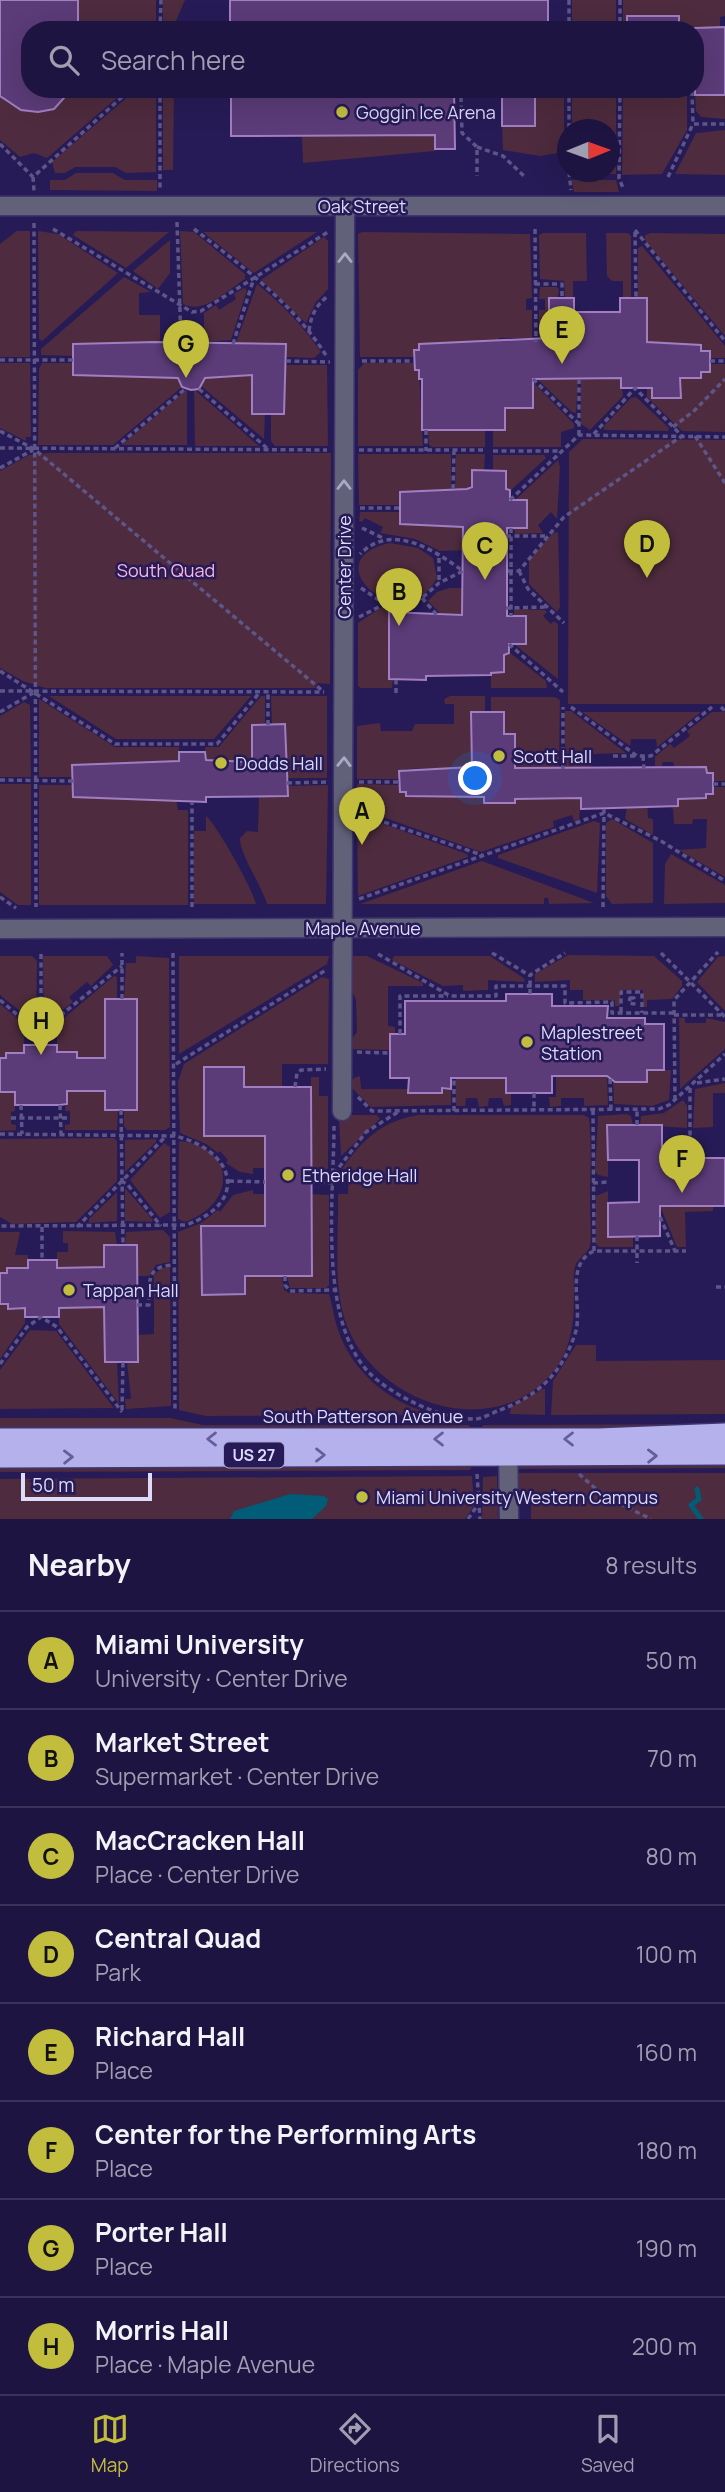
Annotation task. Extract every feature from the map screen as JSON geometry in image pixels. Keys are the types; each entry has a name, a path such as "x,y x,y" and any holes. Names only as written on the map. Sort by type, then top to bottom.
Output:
{"highway":[{"name":"South Patterson Avenue","path":"0,1457 508,1448 725,1434"},
{"name":"South Patterson Avenue","path":"0,1439 725,1454"}],"street":[{"name":"Oak Street","path":"0,206 725,206"},
{"name":"Center Drive","path":"338,1117 342,1067 344,450 337,361 345,206"},
{"name":"Maple Avenue","path":"0,929 725,927"},
{"path":"508,1448 509,1519"}],"path":[{"path":"160,21 161,0"},
{"path":"569,0 569,21"},
{"path":"620,0 620,21"},
{"path":"0,144 33,177 121,98"},
{"path":"161,98 181,342"},
{"path":"461,98 462,133 477,147 503,156 525,177"},
{"path":"569,98 569,119"},
{"path":"620,98 619,177 628,206"},
{"path":"668,177 693,124 692,98"},
{"path":"693,124 725,124"},
{"path":"477,147 477,176"},
{"path":"34,206 36,907"},
{"path":"53,229 192,312 201,310 331,230"},
{"path":"194,229 274,294 337,361"},
{"path":"535,229 536,342"},
{"path":"636,298 635,230 725,341"},
{"path":"233,344 254,278"},
{"path":"535,284 562,284 562,298"},
{"path":"309,331 311,317 318,304 330,294"},
{"path":"0,360 73,360"},
{"path":"286,361 414,361"},
{"path":"710,361 725,361"},
{"path":"533,379 578,423"},
{"path":"579,379 579,435"},
{"path":"673,427 695,410 725,379"},
{"path":"593,435 635,388 682,436"},
{"path":"113,449 185,389"},
{"path":"198,389 269,450"},
{"path":"426,430 426,451"},
{"path":"0,431 34,449 324,692"},
{"path":"510,500 579,435 725,436"},
{"path":"519,571 564,517 682,436"},
{"path":"695,436 725,483"},
{"path":"0,449 485,450"},
{"path":"0,468 34,449"},
{"path":"453,489 454,451"},
{"path":"493,451 564,451"},
{"path":"344,505 355,508 400,508"},
{"path":"354,524 385,539 416,544 463,571 439,583 422,598 385,604 354,618"},
{"path":"511,528 508,536 508,608 511,616"},
{"path":"508,536 547,536"},
{"path":"355,561 363,551 385,539"},
{"path":"439,557 442,570 439,583"},
{"path":"509,571 519,571"},
{"path":"519,571 528,589 564,623"},
{"path":"354,582 370,596 385,604"},
{"path":"422,598 437,611 437,615"},
{"path":"397,604 397,612"},
{"path":"508,608 547,607"},
{"path":"509,644 563,692"},
{"path":"0,671 115,744 217,744 260,692"},
{"path":"396,680 396,692"},
{"path":"0,691 344,694"},
{"path":"0,712 35,692"},
{"path":"268,692 268,724"},
{"path":"563,707 563,769"},
{"path":"571,707 637,756"},
{"path":"613,756 651,756 712,707"},
{"path":"721,707 725,711"},
{"path":"190,744 191,752"},
{"path":"643,756 644,770"},
{"path":"0,780 73,781"},
{"path":"287,783 329,782"},
{"path":"355,782 399,782"},
{"path":"713,784 725,784"},
{"path":"192,802 192,906"},
{"path":"603,906 604,811"},
{"path":"354,901 604,811 661,841 725,881"},
{"path":"354,812 484,856"},
{"path":"0,897 16,908"},
{"path":"675,1100 674,1000 718,952"},
{"path":"122,953 122,999"},
{"path":"173,953 175,1412"},
{"path":"492,953 530,975"},
{"path":"530,975 565,953"},
{"path":"661,953 724,1016"},
{"path":"41,954 41,1045"},
{"path":"378,954 450,996"},
{"path":"41,1031 122,966"},
{"path":"174,1066 328,969 342,969"},
{"path":"530,975 530,994"},
{"path":"400,1034 400,996 496,996 496,986 565,986 565,1003 612,1002 610,1013 724,1016"},
{"path":"621,1013 621,992 642,992 642,1013"},
{"path":"632,992 632,1013"},
{"path":"0,1000 27,1024 41,1031"},
{"path":"622,1001 642,1001"},
{"path":"295,1087 297,1073 301,1070 342,1067 390,1053"},
{"path":"342,1067 372,1111 637,1110 659,1109 675,1100 725,1054"},
{"path":"454,1078 454,1111"},
{"path":"610,1079 611,1110"},
{"path":"695,1084 725,1079"},
{"path":"690,1088 690,1158"},
{"path":"534,1093 534,1110"},
{"path":"21,1105 22,1134"},
{"path":"60,1105 61,1134"},
{"path":"121,1110 123,1245"},
{"path":"593,1110 594,1251"},
{"path":"637,1110 637,1125"},
{"path":"334,1175 366,1132 400,1111"},
{"path":"338,1117 334,1175 334,1290 339,1318 351,1347 370,1374 392,1392 413,1403 476,1420 533,1394 561,1367 577,1330 578,1269 586,1256 594,1251 686,1251"},
{"path":"11,1118 70,1118"},
{"path":"0,1134 175,1136 189,1140 212,1153 227,1171 229,1181 227,1192 214,1210 197,1222 174,1227 42,1227 2,1224"},
{"path":"76,1227 166,1136"},
{"path":"121,1181 127,1184 162,1227"},
{"path":"229,1181 265,1182"},
{"path":"311,1182 334,1183"},
{"path":"593,1183 608,1182"},
{"path":"660,1217 675,1251"},
{"path":"42,1227 42,1260"},
{"path":"637,1237 637,1263"},
{"path":"137,1305 149,1305 150,1280 154,1270 162,1265 174,1265"},
{"path":"285,1276 285,1285 290,1290 334,1290"},
{"path":"716,1287 725,1287"},
{"path":"0,1364 27,1327 41,1317 57,1327 122,1412 123,1362"},
{"path":"576,1471 604,1496 651,1519"},
{"path":"477,1472 477,1506 480,1519"},
{"path":"468,1519 477,1506"}],"green space":[{"path":"78,0 156,0 156,21 78,21"},
{"path":"163,0 185,0 176,21 163,21"},
{"path":"572,0 616,0 616,21 572,21"},
{"path":"623,0 725,0 725,16 720,17 720,28 704,28 704,21 679,21 679,16 628,16 628,21 623,21"},
{"path":"704,95 725,95 725,119 701,117 696,111 695,98 704,98"},
{"path":"0,96 19,109 28,111 48,110 65,98 117,98 47,158 34,153 20,157 0,140"},
{"path":"127,98 156,98 156,172 126,173 115,167 75,167 65,173 55,173 52,162"},
{"path":"163,98 174,98 173,170 163,170"},
{"path":"535,98 564,98 564,119 557,119 557,153 540,156 503,150 502,126 535,126"},
{"path":"572,98 616,98 616,119 572,119"},
{"path":"623,98 687,98 687,130 662,174 622,175"},
{"path":"725,130 725,175 675,174 696,133"},
{"path":"435,135 435,151 303,163 302,136"},
{"path":"76,173 113,173 125,180 157,180 157,191 50,190 50,180 65,180"},
{"path":"572,182 616,182 619,192 574,192"},
{"path":"17,231 30,231 30,357 0,357 0,244"},
{"path":"38,231 58,234 118,273 42,341 39,339"},
{"path":"76,231 169,232 126,268 73,235"},
{"path":"180,231 194,232 245,274 245,279 207,304 191,307 183,304"},
{"path":"203,232 317,232 254,273"},
{"path":"586,233 587,281 573,281 573,298 565,298 564,281 540,279 539,235"},
{"path":"606,233 628,233 631,236 631,298 623,298 623,281 612,281 607,276"},
{"path":"358,234 530,234 532,298 526,299 526,310 532,310 532,342 528,342 528,338 499,338 499,342 460,341 459,344 415,350 414,357 360,357"},
{"path":"725,234 725,336 645,240 645,235"},
{"path":"324,237 328,241 328,289 316,302 306,323 261,280"},
{"path":"170,240 170,273 158,289 133,271"},
{"path":"642,246 725,346 725,358 710,358 710,351 701,351 700,345 647,342 647,299 638,298 638,248"},
{"path":"124,277 151,292 139,293 139,315 160,315 160,342 73,344 73,356 41,355 41,349"},
{"path":"257,284 292,316 314,342 321,352 314,358 286,357 286,344 236,343"},
{"path":"540,287 557,287 559,290 549,342 539,342 539,310 545,310 545,299 539,299"},
{"path":"244,288 247,290 231,340 204,342 204,313 216,305 219,310 236,299 234,294"},
{"path":"0,363 30,363 31,437 26,437 26,441 0,428"},
{"path":"42,363 73,363 73,375 179,378 182,387 113,445 38,445 39,369"},
{"path":"364,363 414,363 415,370 419,370 423,446 358,446 358,370"},
{"path":"710,364 725,364 725,432 682,431 647,397 647,378 652,378 653,398 680,398 680,378 700,378 701,372 710,372"},
{"path":"286,365 327,365 328,446 275,446 271,441 271,414 284,414"},
{"path":"225,375 252,375 252,414 265,414 264,439 201,386 204,378 224,378"},
{"path":"581,378 621,378 623,396 590,430 581,424"},
{"path":"537,379 578,379 576,413 572,412"},
{"path":"533,382 574,424 574,428 561,432 561,447 493,447 493,430 505,430 505,408 533,408"},
{"path":"187,389 187,445 122,445"},
{"path":"195,390 259,446 195,446"},
{"path":"636,397 669,428 668,431 604,430 604,426 631,398"},
{"path":"428,430 485,430 485,447 432,447 429,445"},
{"path":"583,439 725,440 725,704 568,704 569,452"},
{"name":"South Quad","path":"331,453 330,684 318,683 315,688 45,688 23,681 0,668 0,471 29,455"},
{"path":"358,454 451,454 451,489 400,492 400,505 359,505"},
{"path":"456,454 485,454 484,470 467,489 455,489"},
{"path":"493,455 544,455 546,458 510,491 506,489 506,471 493,471"},
{"path":"558,460 560,467 557,519 551,512 538,525 543,533 515,534 514,528 527,528 527,500 515,500"},
{"path":"360,512 400,512 400,524 467,528 467,550 440,551 415,539 380,533 383,527 365,518 362,522 359,521"},
{"path":"558,532 560,607 557,612 529,584 529,560 553,533"},
{"path":"390,543 418,548 433,558 437,578 422,595 404,601 386,599 371,590 361,578 359,564 368,552"},
{"path":"449,588 463,588 467,615 442,615 428,601 437,592"},
{"path":"382,607 393,608 388,641 389,679 393,680 392,688 361,688 358,686 358,623"},
{"path":"514,609 545,610 547,612 543,616 551,624 554,621 558,624 558,679 514,644 526,644 526,616 514,616"},
{"path":"509,652 546,681 547,688 491,688 491,672 503,672 504,655"},
{"path":"49,696 251,696 214,739 116,739"},
{"path":"261,696 265,696 265,725 252,725 252,762 206,760 205,747 219,747"},
{"path":"271,696 327,696 327,778 287,778 287,763 272,724"},
{"path":"450,696 485,696 485,712 471,713 471,750 484,767 406,769 400,771 399,779 357,779 357,726 380,723 381,731 412,731 415,724 454,724 454,704 445,704 444,699"},
{"path":"491,697 555,697 560,700 559,769 515,768 515,734 504,734 491,712"},
{"path":"39,699 115,747 179,747 179,761 73,765 73,777 39,777"},
{"path":"24,702 30,705 31,777 0,777 0,716"},
{"path":"565,711 571,711 626,753 592,754 592,766 565,769"},
{"path":"582,712 701,712 657,747 656,739 631,739 630,746"},
{"path":"712,712 725,712 725,781 713,781 713,774 707,773 706,767 674,766 673,762 663,762 662,766 655,766 655,757 670,744 674,748 690,736 687,731"},
{"path":"0,784 31,784 31,905 18,905 0,892"},
{"path":"357,784 399,785 400,791 406,792 406,796 484,797 484,803 515,803 515,799 581,798 579,820 574,821 572,815 553,821 554,827 481,852 366,811 358,805"},
{"path":"39,785 73,785 73,797 176,799 178,810 188,810 188,905 39,905"},
{"path":"328,785 326,904 267,904 243,852 240,838 247,831 258,832 259,796 287,786"},
{"path":"713,787 725,787 725,877 679,850 706,848 707,819 693,819 692,824 674,824 673,809 670,808 678,806 678,799 706,798"},
{"path":"647,797 648,818 653,819 653,835 625,819 628,799"},
{"path":"206,816 234,857 256,904 194,904 194,831 206,831"},
{"path":"364,817 467,854 468,857 358,896 357,819"},
{"path":"612,819 653,843 653,903 612,904 606,896 606,823"},
{"path":"594,821 600,823 597,893 498,858 498,855"},
{"path":"671,854 725,885 725,903 664,904 665,864"},
{"path":"482,861 594,903 549,904 548,898 544,898 544,904 360,904"},
{"path":"568,955 654,956 682,981 682,986 672,999 647,1000 647,1007 643,1007 643,990 621,990 620,1006 615,1006 615,1000 583,1000 583,990 570,990 570,980 535,982 535,974"},
{"path":"0,956 32,956 37,961 36,1024 0,995"},
{"path":"43,956 107,956 113,965 91,986 87,982 69,997 73,1002 44,1024"},
{"path":"136,956 169,958 170,1127 165,1130 127,1130 124,1126 124,1110 137,1109 137,1000 124,999 126,963 136,963"},
{"path":"179,956 329,956 327,964 179,1054"},
{"path":"350,956 367,956 423,983 423,986 388,986 388,1026 395,1027 395,1034 390,1034 390,1050 350,1049 350,1041 357,1032 356,999 350,989"},
{"path":"394,956 490,956 525,979 524,982 488,980 488,990 463,991 463,985 443,986 392,960"},
{"path":"725,956 725,1011 697,982 718,957"},
{"path":"114,976 117,977 117,999 105,1058 77,1058 57,1052 57,1024"},
{"path":"322,977 329,979 328,1064 282,1064 282,1087 244,1087 243,1067 204,1068 204,1136 265,1132 265,1168 253,1168 253,1174 240,1172 226,1163 228,1160 220,1151 218,1153 206,1144 180,1133 178,1082 184,1064"},
{"path":"0,1004 24,1024 24,1053 7,1053 6,1058 0,1058"},
{"path":"679,1018 685,1018 685,1023 706,1023 706,1018 725,1022 725,1049 680,1089"},
{"path":"647,1070 671,1070 669,1100 652,1106 614,1104 613,1079"},
{"path":"360,1076 361,1089 408,1089 408,1093 451,1089 451,1105 371,1107 350,1086 354,1078"},
{"path":"556,1076 607,1076 608,1105 584,1106 584,1098 561,1098 561,1106 550,1107 549,1097 556,1097"},
{"path":"311,1077 319,1077 319,1096 328,1096 328,1169 311,1169"},
{"path":"456,1078 506,1078 506,1093 511,1093 511,1105 504,1106 502,1098 489,1098 488,1106 479,1107 477,1098 466,1098 465,1106 456,1106"},
{"path":"725,1083 725,1093 713,1093 713,1127 693,1128 695,1089"},
{"path":"67,1091 105,1091 105,1109 118,1110 117,1130 65,1130 65,1125 70,1124 70,1111 65,1111"},
{"path":"0,1092 15,1092 15,1111 11,1112 11,1124 16,1125 16,1130 0,1131"},
{"path":"683,1100 687,1106 687,1128 640,1125 641,1116 664,1113"},
{"path":"343,1115 377,1115 380,1119 341,1156 339,1118"},
{"path":"418,1115 584,1115 589,1118 591,1241 589,1249 575,1267 573,1315 568,1345 552,1373 527,1394 499,1406 469,1409 439,1405 409,1394 383,1376 362,1353 342,1311 337,1261 338,1194 348,1194 349,1169 342,1169 374,1133 394,1122"},
{"path":"598,1116 631,1116 633,1125 608,1126 608,1177 598,1175 595,1171"},
{"path":"114,1138 117,1141 117,1181 76,1222 12,1224 0,1217 0,1139"},
{"path":"156,1139 156,1142 125,1172 125,1140"},
{"path":"179,1141 197,1145 210,1153 219,1163 223,1176 222,1189 215,1201 203,1213 185,1222 178,1219"},
{"path":"164,1143 170,1147 170,1212 160,1218 130,1180"},
{"path":"125,1188 153,1220 152,1222 125,1221"},
{"path":"253,1190 253,1194 265,1194 265,1233 201,1226 202,1294 244,1294 245,1276 282,1276 284,1290 289,1293 329,1294 344,1345 360,1369 382,1390 420,1410 421,1415 206,1416 179,1410 178,1232 201,1223 218,1210 220,1212 233,1195"},
{"path":"608,1191 608,1236 633,1236 633,1247 599,1247 596,1244 596,1196"},
{"path":"117,1192 117,1221 89,1223 89,1219"},
{"path":"311,1194 329,1195 329,1285 326,1288 290,1288 287,1276 312,1276"},
{"path":"660,1206 713,1206 713,1211 685,1212 686,1247 677,1247"},
{"path":"163,1230 170,1237 170,1262 156,1265 149,1276 137,1276 137,1245 125,1245 126,1232"},
{"path":"63,1231 115,1232 117,1245 104,1245 104,1272 57,1268 57,1252 68,1252 68,1243 63,1243"},
{"path":"0,1232 20,1232 15,1255 28,1255 28,1268 7,1268 7,1273 0,1273"},
{"path":"170,1267 171,1406 126,1409 125,1399 131,1399 127,1362 137,1335 154,1334 154,1275 162,1268"},
{"path":"0,1304 8,1304 8,1308 25,1308 25,1323 0,1359"},
{"path":"104,1304 105,1362 117,1362 119,1404 59,1324 59,1308"},
{"path":"30,1330 56,1331 114,1408 0,1409 0,1370"},
{"path":"576,1345 596,1345 596,1361 725,1360 725,1414 551,1415 553,1381"},
{"path":"543,1389 545,1415 510,1414 511,1407"},
{"path":"0,1418 170,1418 203,1425 469,1425 472,1430 0,1433"},
{"path":"725,1424 725,1429 479,1431 483,1425"},
{"path":"725,1462 725,1468 515,1469 522,1463"},
{"path":"473,1464 470,1470 0,1472 0,1465"},
{"path":"516,1473 725,1473 725,1519 531,1519 531,1502 518,1491"},
{"name":"Miami University Western Campus","path":"472,1476 474,1506 465,1519 0,1519 0,1479"},
{"path":"497,1476 498,1519 482,1519 483,1477"}],"water":[{"path":"290,1494 324,1496 328,1499 326,1506 312,1519 230,1519 234,1511"}],"building":[{"path":"0,0 78,0 78,21 21,21 21,98 64,98 54,109 38,112 21,110 0,96"},
{"path":"230,0 548,0 548,21 230,21"},
{"path":"627,16 679,16 679,21 627,21"},
{"path":"725,27 725,95 704,95 704,28"},
{"name":"Goggin Ice Arena","path":"231,98 454,98 455,149 435,149 435,135 231,136"},
{"path":"502,98 535,98 535,126 502,126"},
{"path":"549,298 574,298 574,312 620,312 620,298 647,298 647,342 701,345 701,351 710,351 710,372 701,372 701,378 680,378 681,398 652,398 652,388 621,388 621,378 533,379 533,408 505,408 505,430 422,430 422,379 419,379 419,370 415,370 414,350 419,350 419,344 549,338"},
{"path":"73,344 286,344 284,414 252,414 252,375 205,378 199,389 191,390 182,387 178,378 73,375"},
{"path":"472,470 506,471 506,489 510,490 510,500 527,500 527,528 507,528 507,616 526,616 526,644 509,644 509,653 504,655 504,672 491,675 426,676 426,680 389,679 389,612 462,615 463,527 400,524 400,492 467,489 472,487"},
{"name":"Scott Hall","path":"471,712 504,712 504,734 515,734 515,768 706,767 707,773 713,773 713,794 706,794 706,798 678,799 678,806 581,809 581,798 515,799 515,803 484,803 484,797 406,796 406,792 400,792 399,771 472,767"},
{"name":"Dodds Hall","path":"285,724 288,796 206,797 206,802 73,797 72,765 179,761 179,752 205,752 206,760 252,762 252,725"},
{"name":"Maplestreet Station","path":"506,994 552,994 552,1006 608,1006 607,1018 645,1018 645,1024 664,1024 664,1070 647,1070 647,1082 615,1082 607,1076 552,1076 552,1093 506,1093 506,1078 451,1078 451,1089 442,1088 442,1093 408,1093 409,1078 390,1078 390,1034 405,1034 405,1001 506,1001"},
{"path":"105,999 137,999 137,1110 105,1110 105,1091 67,1091 67,1104 60,1105 15,1105 15,1092 0,1092 0,1058 6,1058 6,1053 24,1053 24,1045 57,1045 57,1052 77,1052 77,1058 105,1058"},
{"name":"Etheridge Hall","path":"204,1067 244,1067 244,1087 311,1087 312,1276 245,1276 245,1294 202,1295 201,1226 265,1226 265,1136 204,1136"},
{"path":"607,1125 662,1125 662,1158 725,1158 725,1206 660,1206 660,1236 608,1237 608,1203 639,1202 639,1160 608,1160"},
{"name":"Tappan Hall","path":"104,1245 137,1245 138,1362 105,1362 104,1307 59,1308 59,1317 25,1317 25,1308 8,1309 8,1304 0,1304 0,1273 7,1273 7,1268 28,1268 28,1260 57,1260 57,1268 104,1267"}],"waterway":[{"path":"697,1489 699,1499 691,1505 701,1519"}],"place":[{"name":"Goggin Ice Arena","path":"342,112"},
{"name":"Richard Hall","path":"562,364"},
{"name":"Porter Hall","path":"186,378"},
{"name":"Central Quad","path":"647,578"},
{"name":"MacCracken Hall","path":"485,580"},
{"name":"Market Street","path":"399,626"},
{"name":"Scott Hall","path":"499,756"},
{"name":"Dodds Hall","path":"221,763"},
{"name":"Miami University","path":"362,845"},
{"name":"Maplestreet Station","path":"527,1042"},
{"name":"Morris Hall","path":"41,1055"},
{"name":"Etheridge Hall","path":"288,1175"},
{"name":"Center for the Performing Arts","path":"682,1193"},
{"name":"Tappan Hall","path":"69,1290"},
{"name":"Miami University Western Campus","path":"362,1497"}]}
